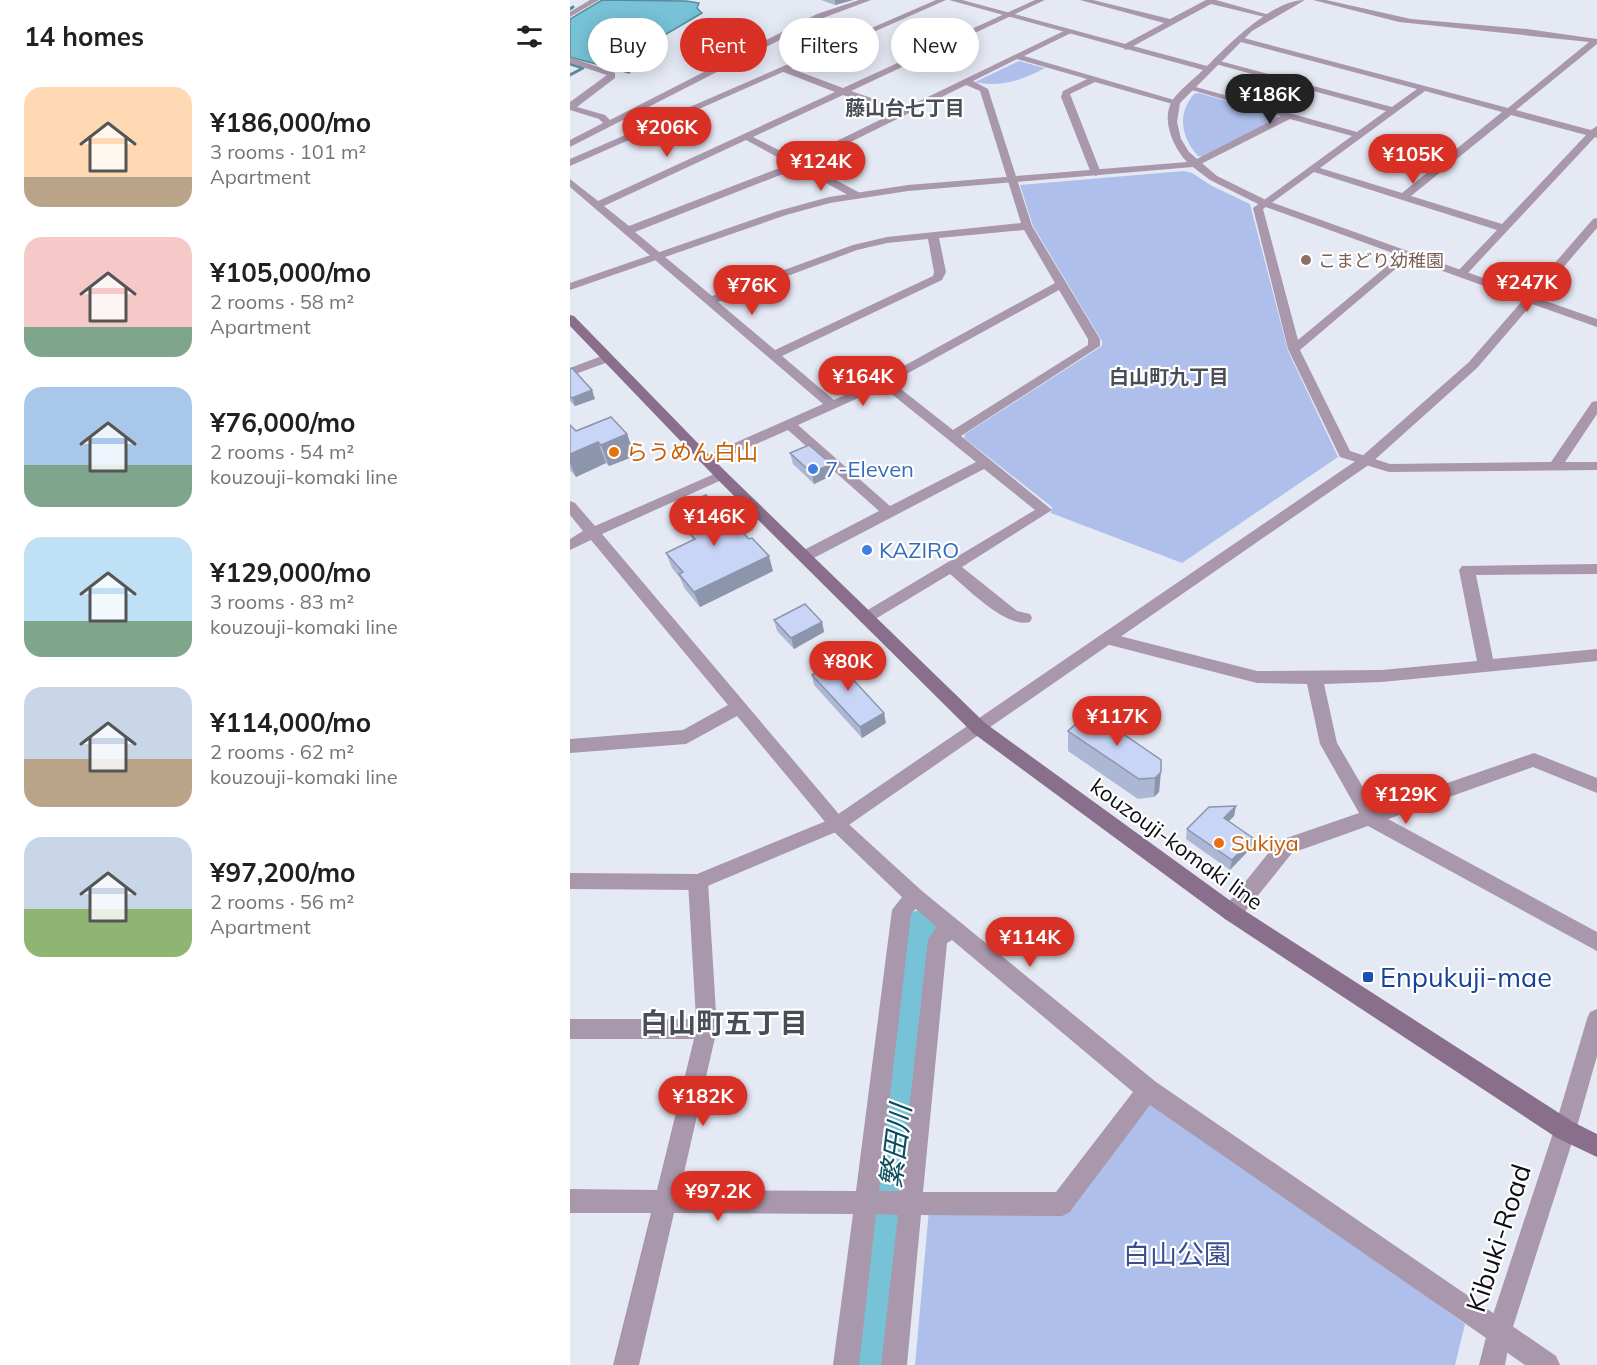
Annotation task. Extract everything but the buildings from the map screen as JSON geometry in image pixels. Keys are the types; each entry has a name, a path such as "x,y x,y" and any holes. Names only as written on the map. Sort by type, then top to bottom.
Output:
{"main road":[{"name":"kouzouji-komaki line","path":"570,320 721,475 979,728 1232,913 1565,1130 1597,1146"}],"street":[{"path":"570,15 595,0"},
{"path":"570,144 820,16 867,0"},
{"path":"879,28 942,0"},
{"path":"953,0 1126,47 1394,110"},
{"path":"598,206 1041,0"},
{"path":"1084,0 1171,22"},
{"path":"1114,8 1129,0"},
{"path":"1301,0 1269,16 1239,39 1176,102 1172,117 1173,134 1179,146 1194,164 1221,183 1264,203 1597,322"},
{"path":"1317,0 1379,16 1411,21 1549,32 1597,41"},
{"path":"1126,47 1211,1 1269,16"},
{"path":"629,230 800,164 1068,31"},
{"path":"1239,39 1596,133"},
{"path":"1404,197 1597,41"},
{"path":"1018,57 1176,102"},
{"path":"570,60 611,73 612,76 575,102 572,108 602,117 608,123"},
{"path":"570,163 779,71"},
{"path":"792,72 904,112"},
{"path":"1094,79 1066,93 1065,97 1096,172"},
{"path":"952,436 1094,346 1094,339 1027,226 984,89 967,82"},
{"path":"1189,88 1359,135"},
{"path":"1424,88 1258,208 1294,349 1345,454 1389,468 1597,466"},
{"path":"570,287 782,213 856,195 1194,164 1289,116"},
{"path":"1462,273 1596,133"},
{"path":"747,137 856,195"},
{"path":"1314,169 1503,228"},
{"path":"570,182 831,404"},
{"path":"570,881 698,882 837,824 1365,461 1473,365 1597,222"},
{"path":"710,301 853,248 887,240 1027,226"},
{"path":"775,355 938,278 940,272 933,236"},
{"path":"1294,349 1408,254"},
{"path":"706,460 884,382 1062,284"},
{"path":"570,372 607,358"},
{"path":"867,618 1045,510 884,382"},
{"path":"1555,466 1597,405"},
{"path":"789,424 890,513"},
{"path":"805,556 986,462"},
{"path":"570,545 721,475"},
{"path":"570,506 737,708 837,824 915,897 1148,1090 1547,1365"},
{"path":"951,567 1013,616 1024,618"},
{"path":"1486,664 1467,570 1597,569"},
{"path":"1108,639 1257,677 1382,676 1486,664 1597,655"},
{"path":"1314,678 1329,744 1371,818 1597,942"},
{"path":"570,746 686,736 737,708"},
{"path":"1232,913 1285,848 1534,760 1597,786"},
{"path":"626,1365 707,1029 698,882"},
{"path":"846,1365 902,910 915,897"},
{"path":"894,1365 938,939 951,928"},
{"name":"Kibuki-Road","path":"1492,1365 1499,1333 1565,1130 1597,1019"},
{"path":"570,1029 707,1029"},
{"path":"570,1201 1062,1204 1148,1090"}],"green space":[{"path":"1019,61 1045,68 1011,82 984,84 975,82"},
{"path":"1199,93 1279,118 1203,157 1198,156 1188,141 1183,117 1194,94"},
{"path":"1184,171 1250,204 1288,351 1338,457 1182,563 1051,513 1052,507 964,438 965,434 1102,346 1102,341 1033,226 1020,185"},
{"name":"白山公園","path":"1153,1100 1465,1324 1455,1365 915,1365 929,1210 1071,1211"}],"shaded area":[{"path":"602,0 686,1 699,3 697,8 702,13 693,18 680,18 680,26 668,33 668,18 588,18 588,62 570,57 570,19"}],"waterway":[{"path":"570,64 583,68 570,75"},
{"name":"繁田川","path":"868,1365 922,928"}],"place":[{"name":"こまどり幼稚園","path":"1306,260"},
{"name":"らうめん白山","path":"614,452"},
{"name":"7-Eleven","path":"813,469"},
{"name":"KAZIRO","path":"867,550"},
{"name":"Sukiya","path":"1219,843"},
{"name":"Enpukuji-mae","path":"1368,977"}],"district":[{"name":"藤山台七丁目","path":"905,107"},
{"name":"白山町九丁目","path":"1169,376"},
{"name":"白山町五丁目","path":"724,1022"}]}
